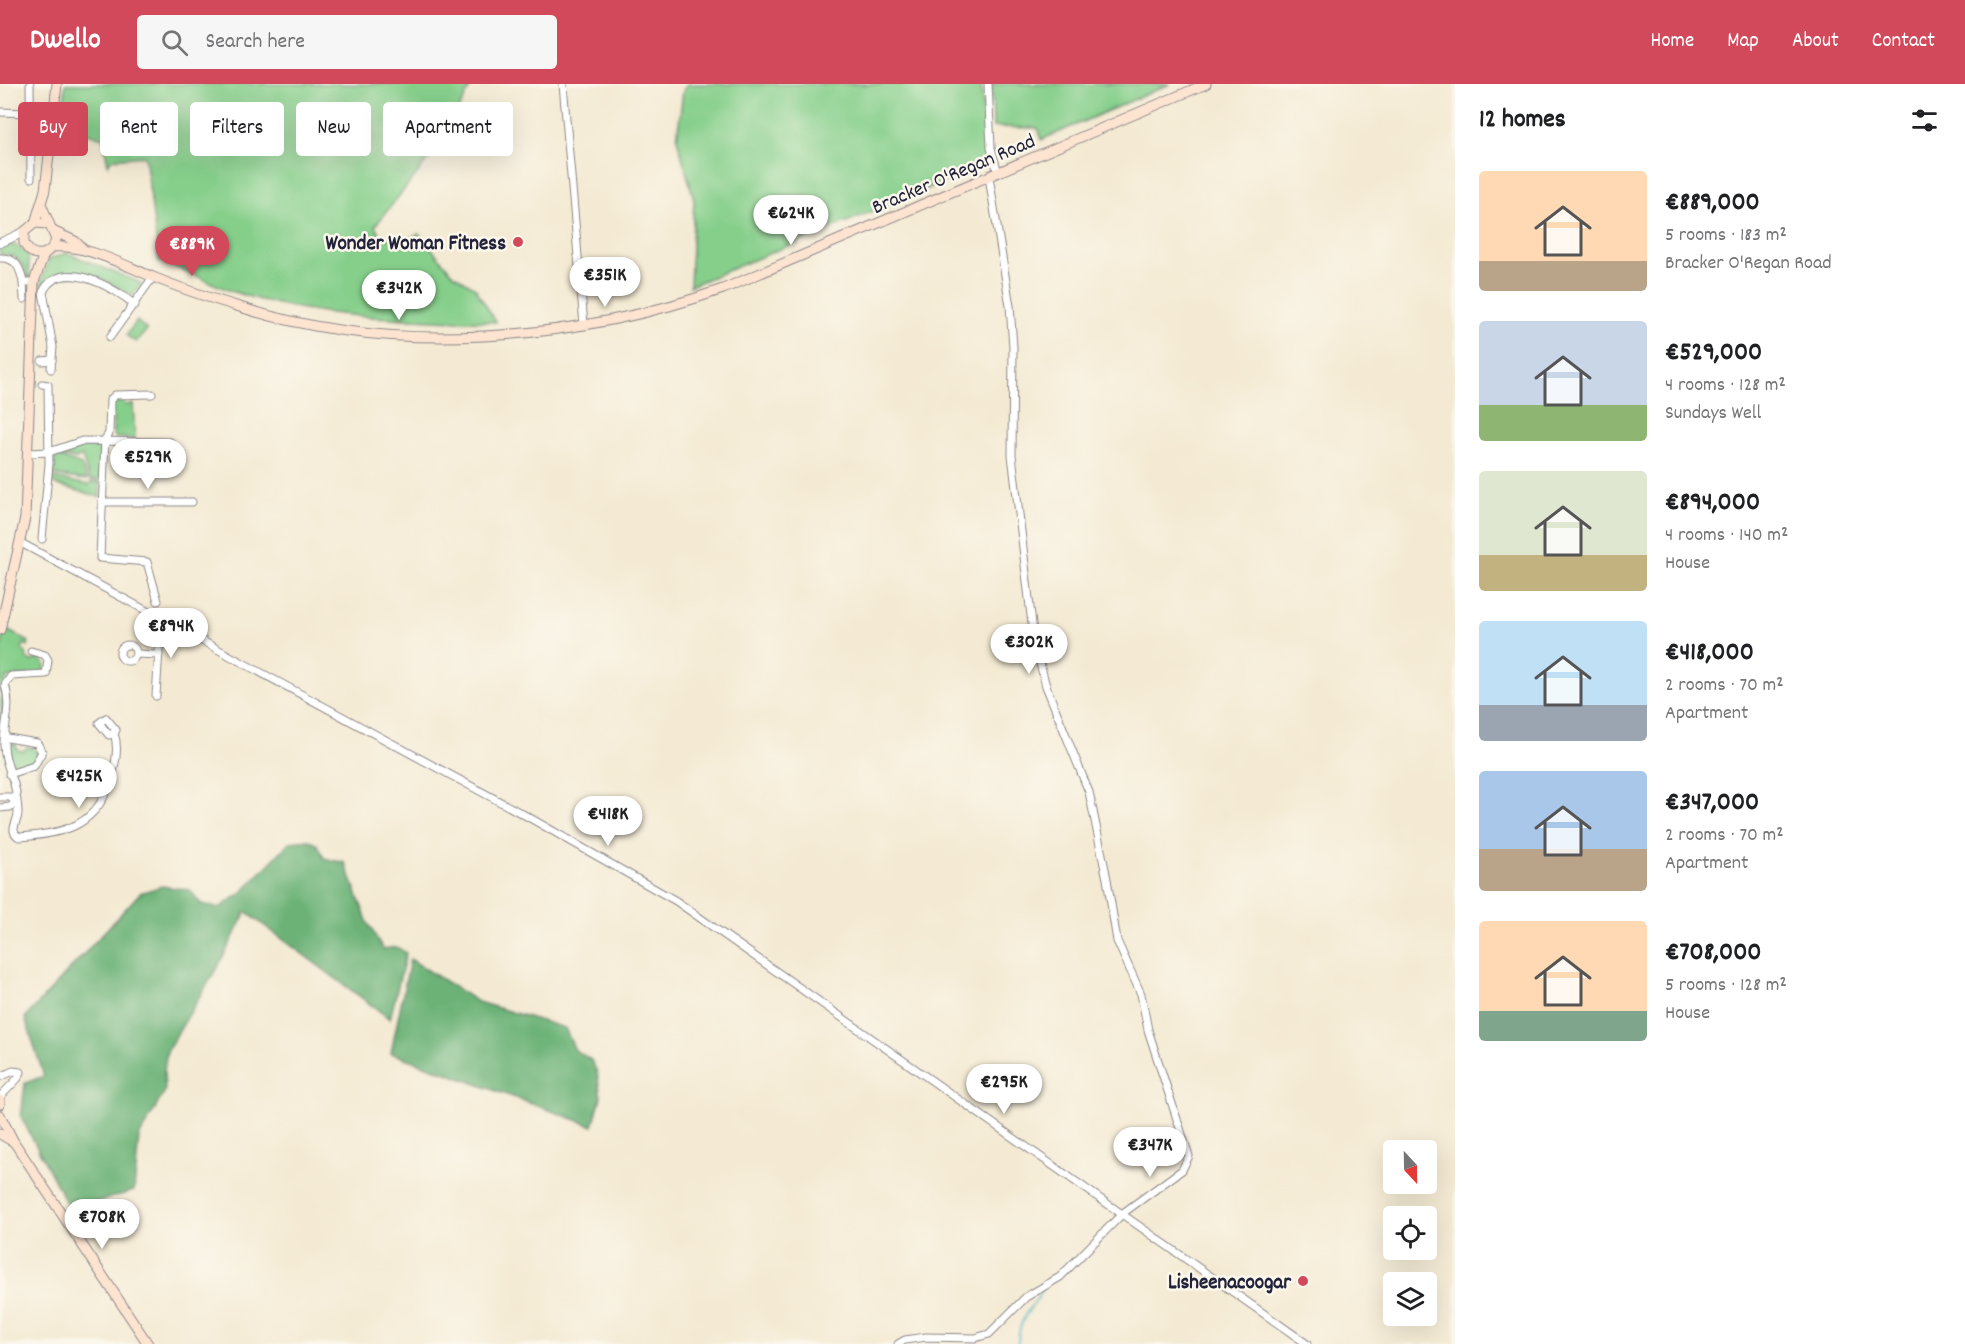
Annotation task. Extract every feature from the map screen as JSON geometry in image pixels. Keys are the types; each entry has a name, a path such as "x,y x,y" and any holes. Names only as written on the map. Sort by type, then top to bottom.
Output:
{"main road":[{"path":"55,102 57,84"},
{"name":"Bracker O'Regan Road","path":"53,247 83,249 153,277 247,309 349,330 470,337 511,335 584,325 660,310 723,289 1206,84"},
{"path":"0,630 21,543 29,453 35,277 32,253 24,243 24,232 35,223 42,206 49,156"},
{"path":"35,277 44,254 53,247 55,232 47,224 42,206"},
{"path":"35,223 47,224"},
{"name":"Bracker O'Regan Road","path":"55,232 75,241 83,249"},
{"path":"32,253 44,254"},
{"path":"0,1115 14,1143 148,1344"},
{"path":"0,1134 14,1143"}],"street":[{"path":"30,84 31,102"},
{"path":"563,84 584,325"},
{"path":"898,1344 905,1340 926,1337 984,1338 1026,1297 1060,1277 1123,1214 1182,1170 1189,1156 1148,1030 1141,994 1117,941 1089,792 1046,686 1034,641 1012,455 1013,347 991,148 988,84"},
{"path":"0,112 18,112"},
{"path":"31,156 31,178"},
{"path":"2,242 24,232"},
{"path":"2,242 24,243"},
{"path":"0,258 9,257 17,263 23,282 24,299"},
{"path":"23,282 35,277"},
{"path":"51,369 53,347 43,292 51,282 60,277 96,280 109,285 135,305"},
{"path":"110,337 153,277"},
{"path":"42,361 52,360"},
{"path":"42,384 48,385 49,452 42,539"},
{"path":"152,394 115,395 110,400 109,433 105,440 100,558 147,562 158,601"},
{"path":"29,453 49,452 76,441 170,442"},
{"path":"104,502 192,502"},
{"path":"21,543 530,818 676,901 1307,1344"},
{"path":"156,696 161,620"},
{"path":"31,651 45,655 49,666 46,674 11,676 7,680 9,707 4,747 9,774 15,788 18,812 13,829 19,837 51,835 85,820 100,805 110,785 117,750 114,734"},
{"path":"136,654 159,655"},
{"path":"8,738 22,743 37,743 42,753 42,758 34,766 9,774"},
{"path":"0,797 10,797 16,802"},
{"path":"0,808 10,807 16,802"},
{"path":"0,1077 13,1071 21,1072 0,1100"}],"green space":[{"path":"65,84 472,84 462,102 383,102 383,156 431,156 375,226 380,235 399,242 419,234 453,274 475,288 496,322 362,316 296,308 231,291 159,261 145,156 178,156 178,102 100,102 100,137 88,133 88,102 64,102"},
{"path":"687,84 981,84 988,164 690,286 694,199 677,139 683,91"},
{"path":"992,84 1170,84 1041,140 1038,128 993,127"},
{"path":"106,156 145,156 112,159 108,165"},
{"path":"8,244 17,246 28,255 30,277 27,278 23,266 14,256 0,254 0,246"},
{"path":"67,253 141,283 141,285 132,296 104,280 88,275 52,278 40,286 49,259"},
{"path":"137,321 147,330 136,342 126,335"},
{"path":"122,399 125,405 133,404 135,439 116,438 113,434 113,404"},
{"path":"97,446 100,449 100,481 89,479 82,456 76,459 59,455 76,447"},
{"path":"58,456 81,465 87,480 53,475 54,460"},
{"path":"53,478 89,485 91,482 100,483 100,497 53,484"},
{"path":"5,629 29,642 28,646 24,644 22,649 27,659 32,661 39,658 45,664 44,673 6,678 6,714 2,730 0,653"},
{"path":"9,743 14,743 18,750 23,751 27,747 34,748 37,752 35,761 12,768"},
{"path":"308,840 317,844 324,858 345,863 368,923 383,949 397,947 406,953 390,1019 246,912 220,963 167,1051 164,1071 165,1091 139,1137 134,1191 70,1210 21,1117 25,1083 44,1076 25,1018 140,893 162,886 190,890 201,904 219,908 240,894 290,842"},
{"path":"410,959 478,1002 565,1028 575,1050 591,1060 597,1072 601,1097 593,1126 391,1053"}],"waterway":[{"path":"1018,1344 1023,1319 1041,1291"}],"place":[{"name":"Wonder Woman Fitness","path":"518,242"},
{"name":"Lisheenacoogar","path":"1303,1281"}]}
